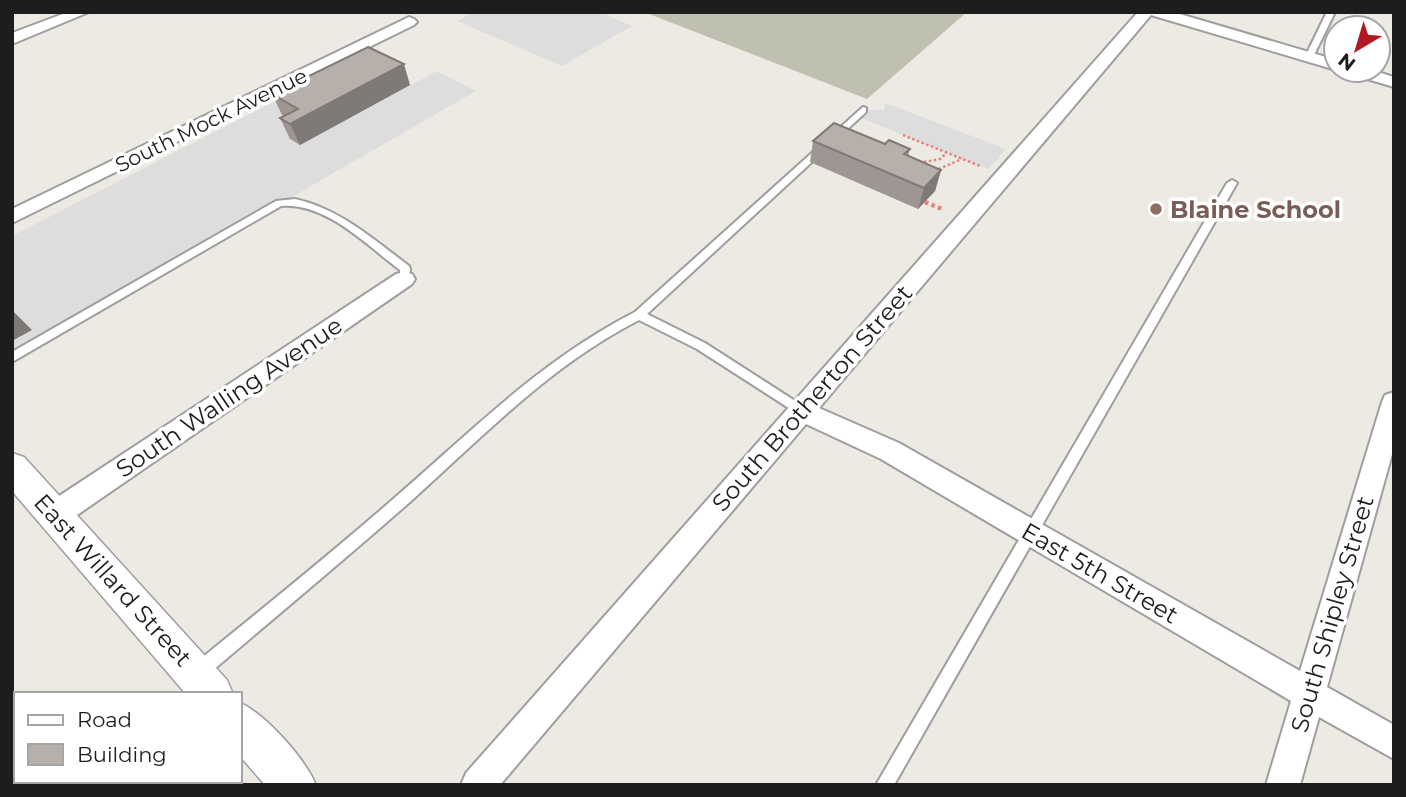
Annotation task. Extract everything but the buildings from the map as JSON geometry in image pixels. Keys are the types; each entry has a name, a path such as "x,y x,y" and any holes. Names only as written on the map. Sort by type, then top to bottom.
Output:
{"street":[{"path":"12,39 82,12"},
{"name":"South Brotherton Street","path":"478,785 1146,12"},
{"path":"1156,12 1322,61"},
{"name":"South Mock Avenue","path":"12,216 408,22"},
{"name":"South Walling Avenue","path":"54,515 404,279"},
{"name":"South Shipley Street","path":"1283,785 1394,402"},
{"name":"East 5th Street","path":"802,411 890,451 1394,743"},
{"name":"East Willard Street","path":"12,467 205,684"},
{"path":"242,725 294,785"}],"lane":[{"path":"1309,57 1331,12"},
{"path":"205,684 349,548 560,360 606,330 639,315 863,110"},
{"path":"884,785 1232,183"},
{"path":"12,358 279,203 292,200 307,203 331,215 405,269 404,279"},
{"path":"639,315 701,346 802,411"}],"path":[{"path":"903,135 988,169"},
{"path":"908,165 940,159 947,153"},
{"path":"925,176 962,159"},
{"path":"925,202 949,212"}],"shaded area":[{"path":"474,12 600,12 632,26 562,66 457,21"},
{"path":"644,12 967,12 867,99"},
{"path":"357,59 283,115 307,130 291,140 300,145 437,71 476,91 12,358 12,341 32,330 12,310 12,236"},
{"path":"885,103 1006,149 988,169 856,116 863,110 884,110"}],"place":[{"name":"Blaine School","path":"1156,209"}]}
